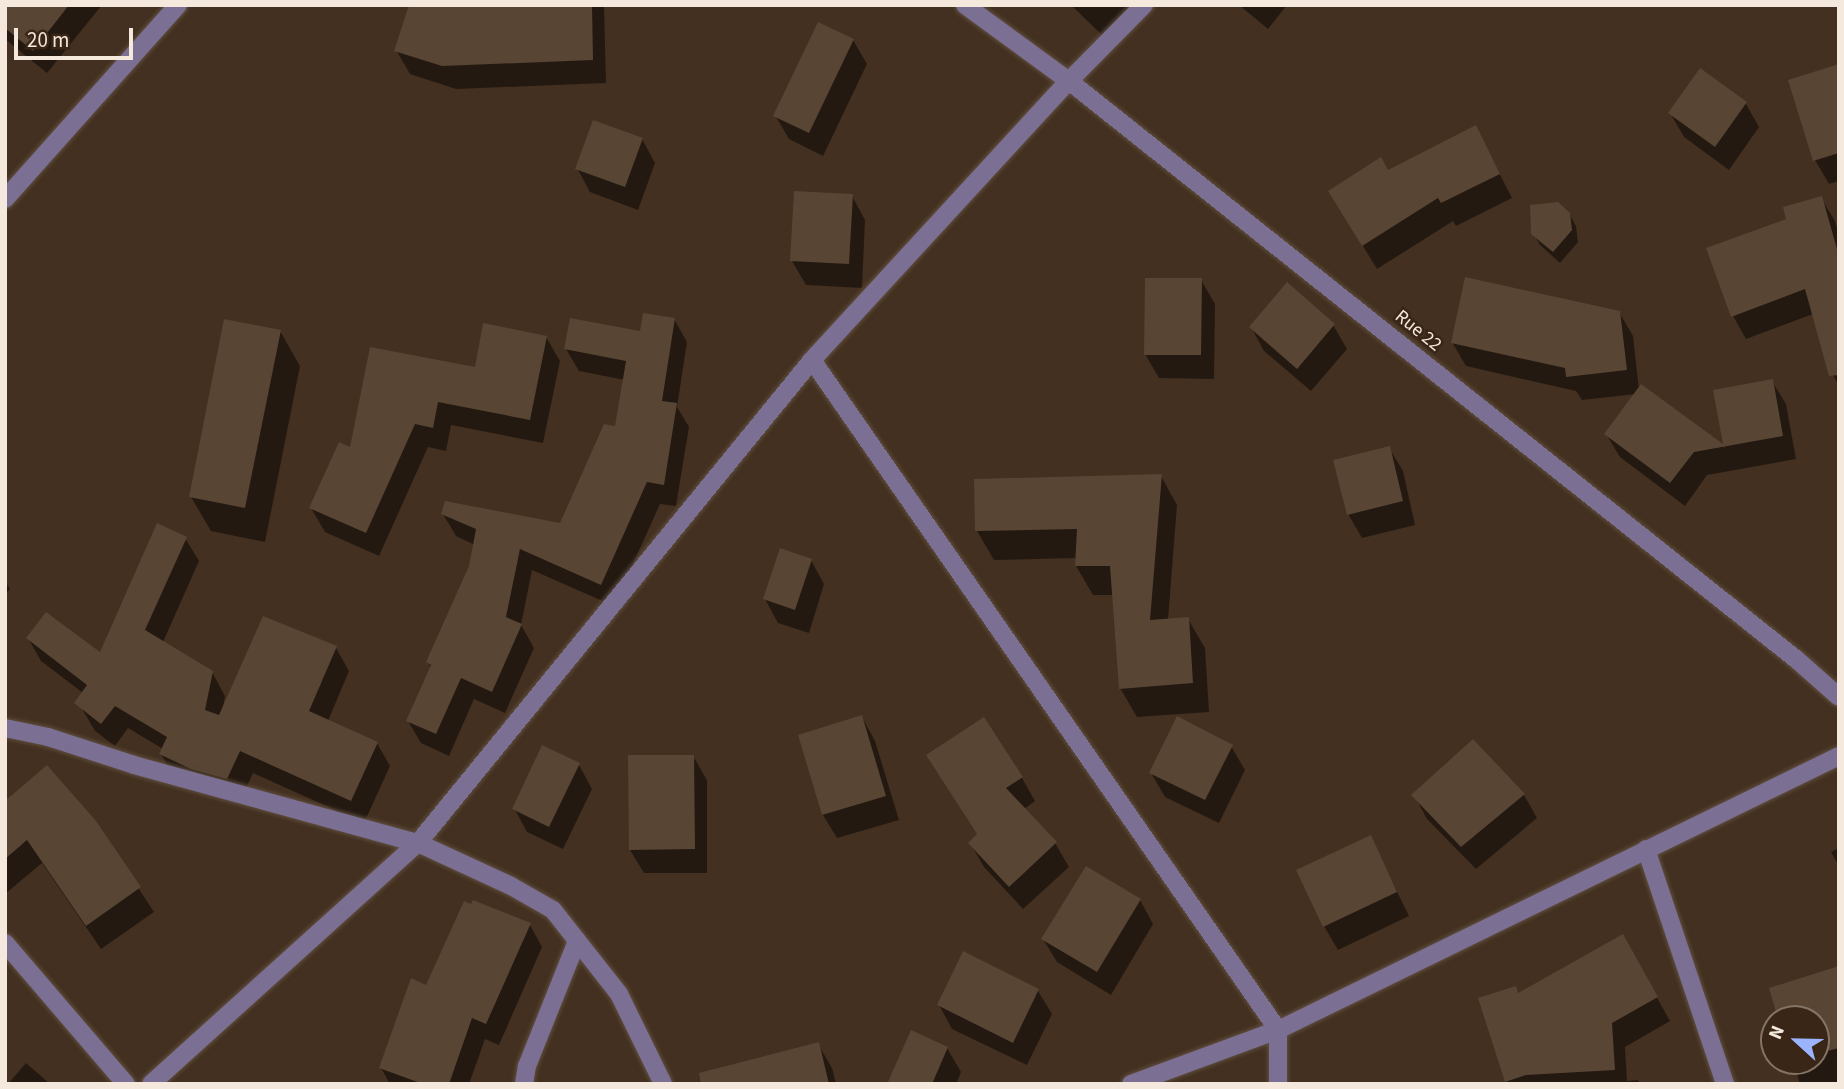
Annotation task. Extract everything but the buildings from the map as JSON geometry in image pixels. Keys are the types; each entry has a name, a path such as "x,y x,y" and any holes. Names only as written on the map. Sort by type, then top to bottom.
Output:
{"street":[{"path":"5,199 178,5"},
{"name":"Rue 22","path":"965,5 1069,81 1796,659 1839,697"},
{"path":"151,1084 418,844 812,359 1069,81 1144,5"},
{"path":"812,359 1278,1030 1278,1084"},
{"path":"5,728 48,737 134,765 418,844 511,886 553,910 619,994 663,1084"},
{"path":"1131,1084 1278,1030 1839,755"},
{"path":"1646,849 1725,1084"},
{"path":"524,1084 527,1066 577,941"},
{"path":"5,943 126,1084"}]}
